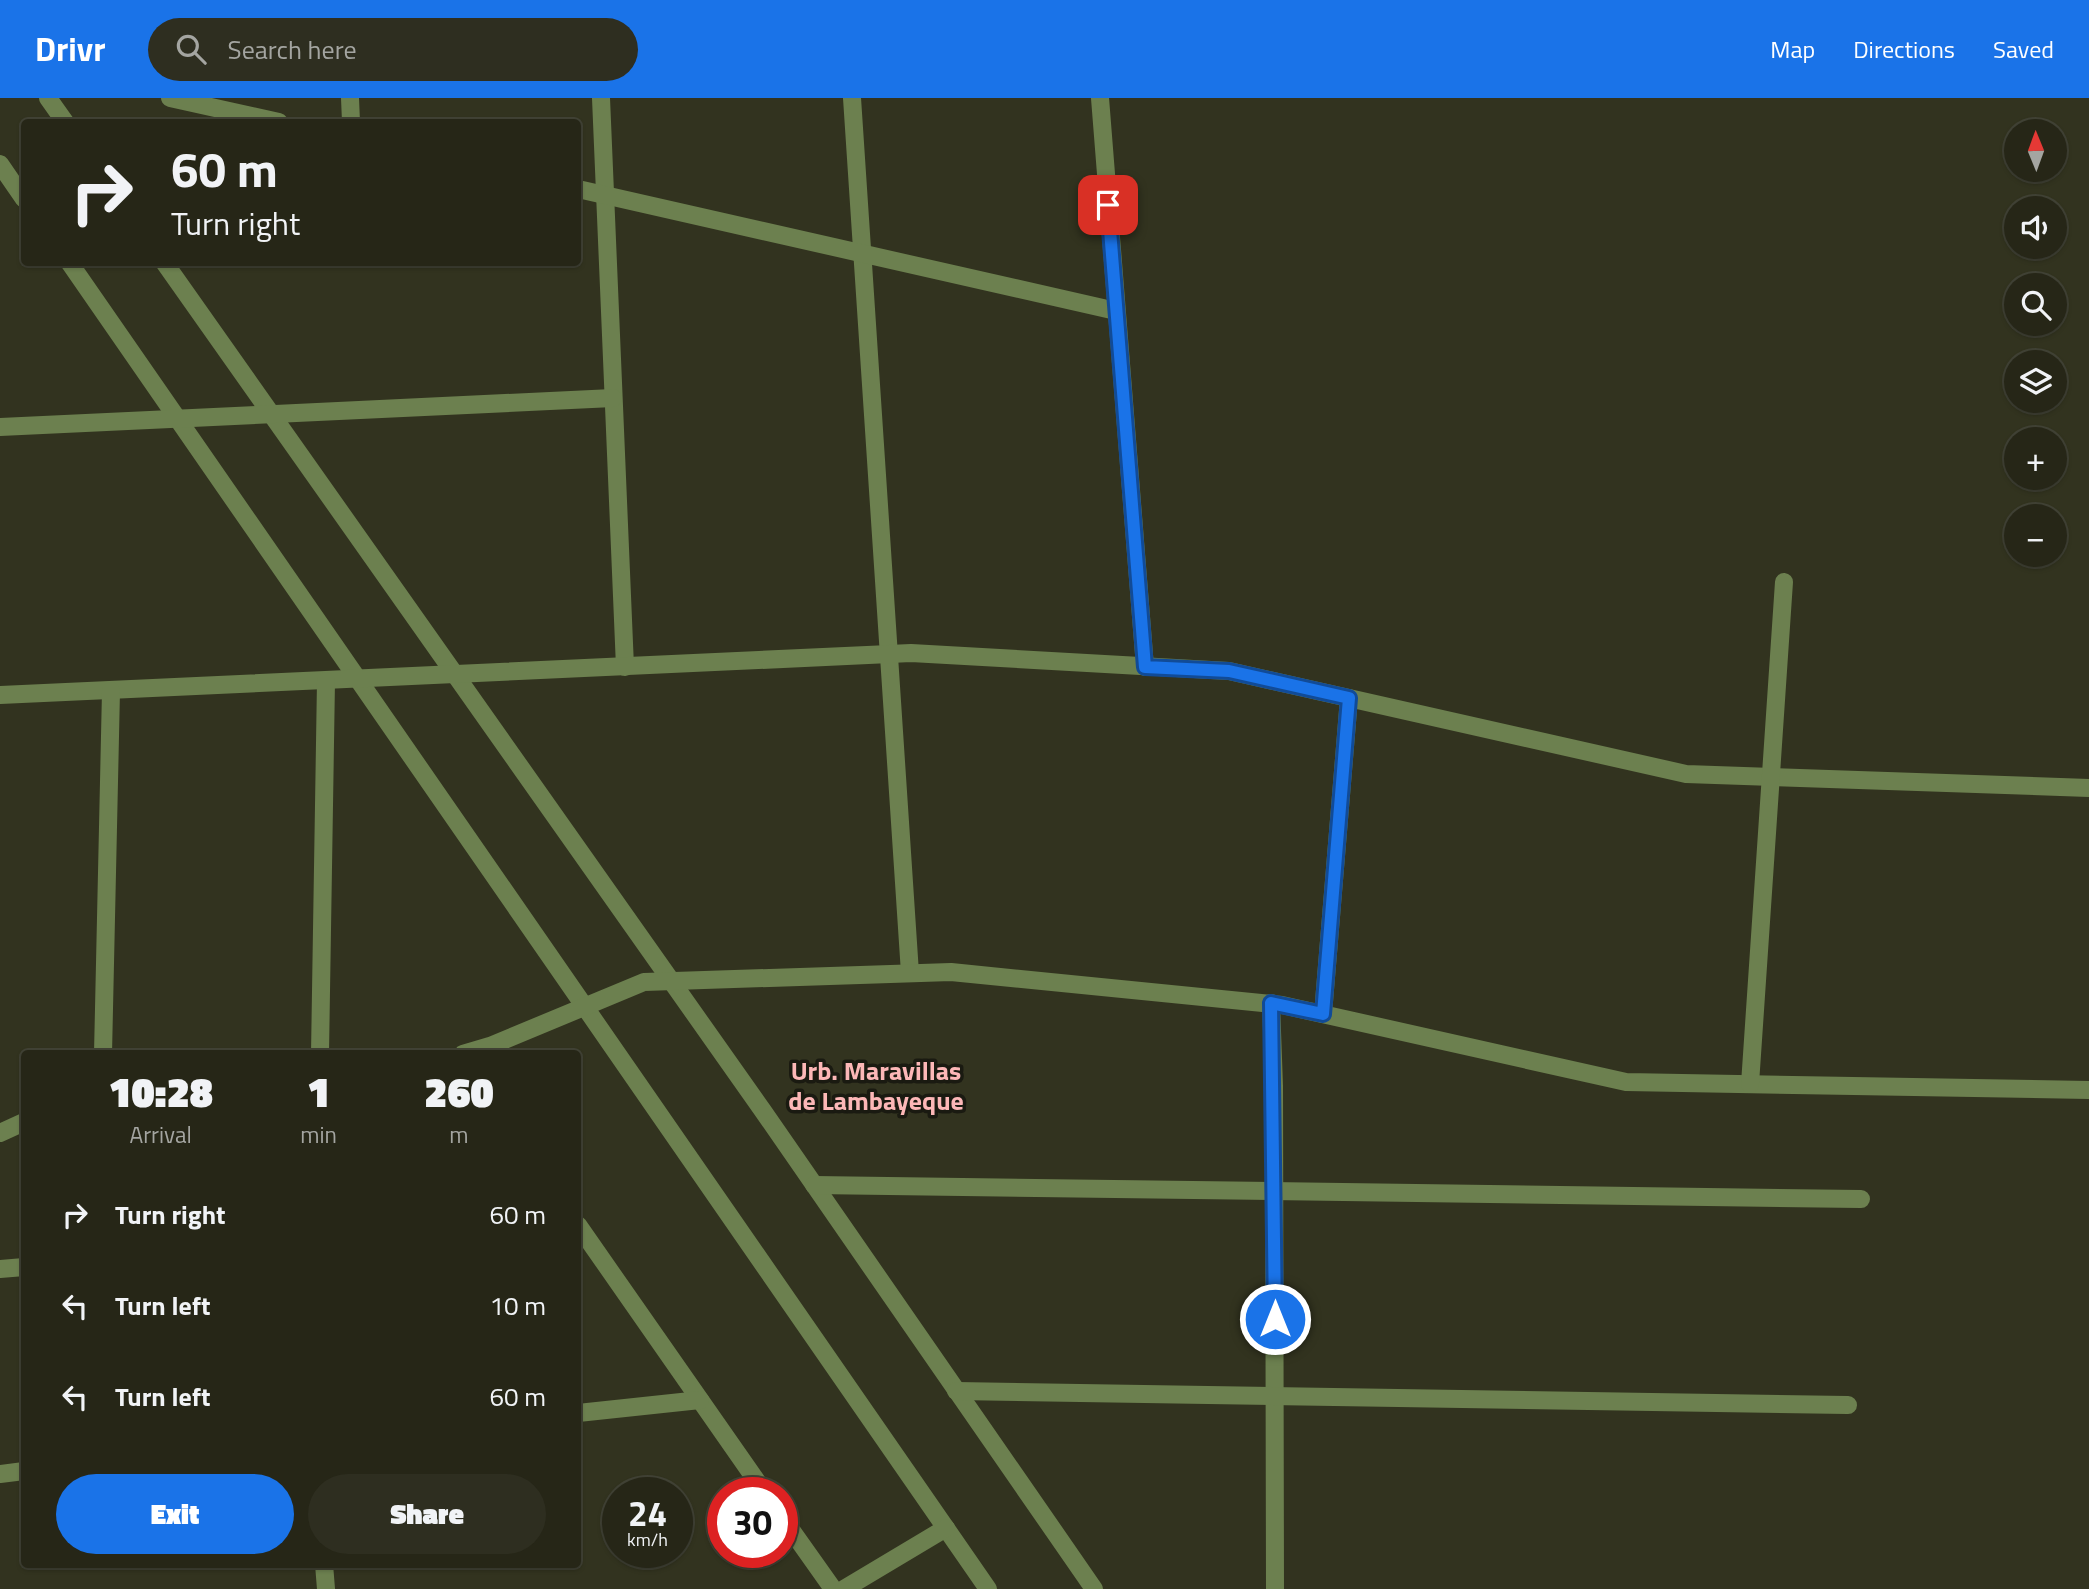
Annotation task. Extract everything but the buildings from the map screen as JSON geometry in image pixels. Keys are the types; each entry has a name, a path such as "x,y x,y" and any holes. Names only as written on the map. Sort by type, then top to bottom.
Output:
{"street":[{"path":"48,98 63,119"},
{"path":"170,98 265,119"},
{"path":"350,98 351,119"},
{"path":"601,98 625,667"},
{"path":"852,98 910,973"},
{"path":"1100,98 1145,667"},
{"path":"2,168 21,195"},
{"path":"581,190 1116,311"},
{"path":"72,266 988,1589"},
{"path":"167,266 814,1185 1094,1589"},
{"path":"0,427 614,398"},
{"path":"1750,1084 1784,582"},
{"path":"0,695 911,653 1229,671 1686,774 2089,788"},
{"path":"320,1050 326,681"},
{"path":"103,1050 111,691"},
{"path":"1323,1014 1349,698"},
{"path":"476,1050 644,982 951,972 1271,1003 1626,1082 2089,1090"},
{"path":"1271,1003 1275,1589"},
{"path":"0,1133 21,1123"},
{"path":"814,1185 1861,1199"},
{"path":"581,1228 754,1477"},
{"path":"0,1269 21,1267"},
{"path":"956,1391 1848,1405"},
{"path":"581,1413 701,1400"},
{"path":"0,1474 21,1471"},
{"path":"844,1589 946,1528"},
{"path":"798,1540 832,1589"},
{"path":"324,1568 326,1589"}],"district":[{"name":"Urb. Maravillas de Lambayeque","path":"876,1085"}],"route":[{"path":"1108,205 1145,667 1229,671 1349,698 1323,1014 1271,1003 1275,1319"}]}
